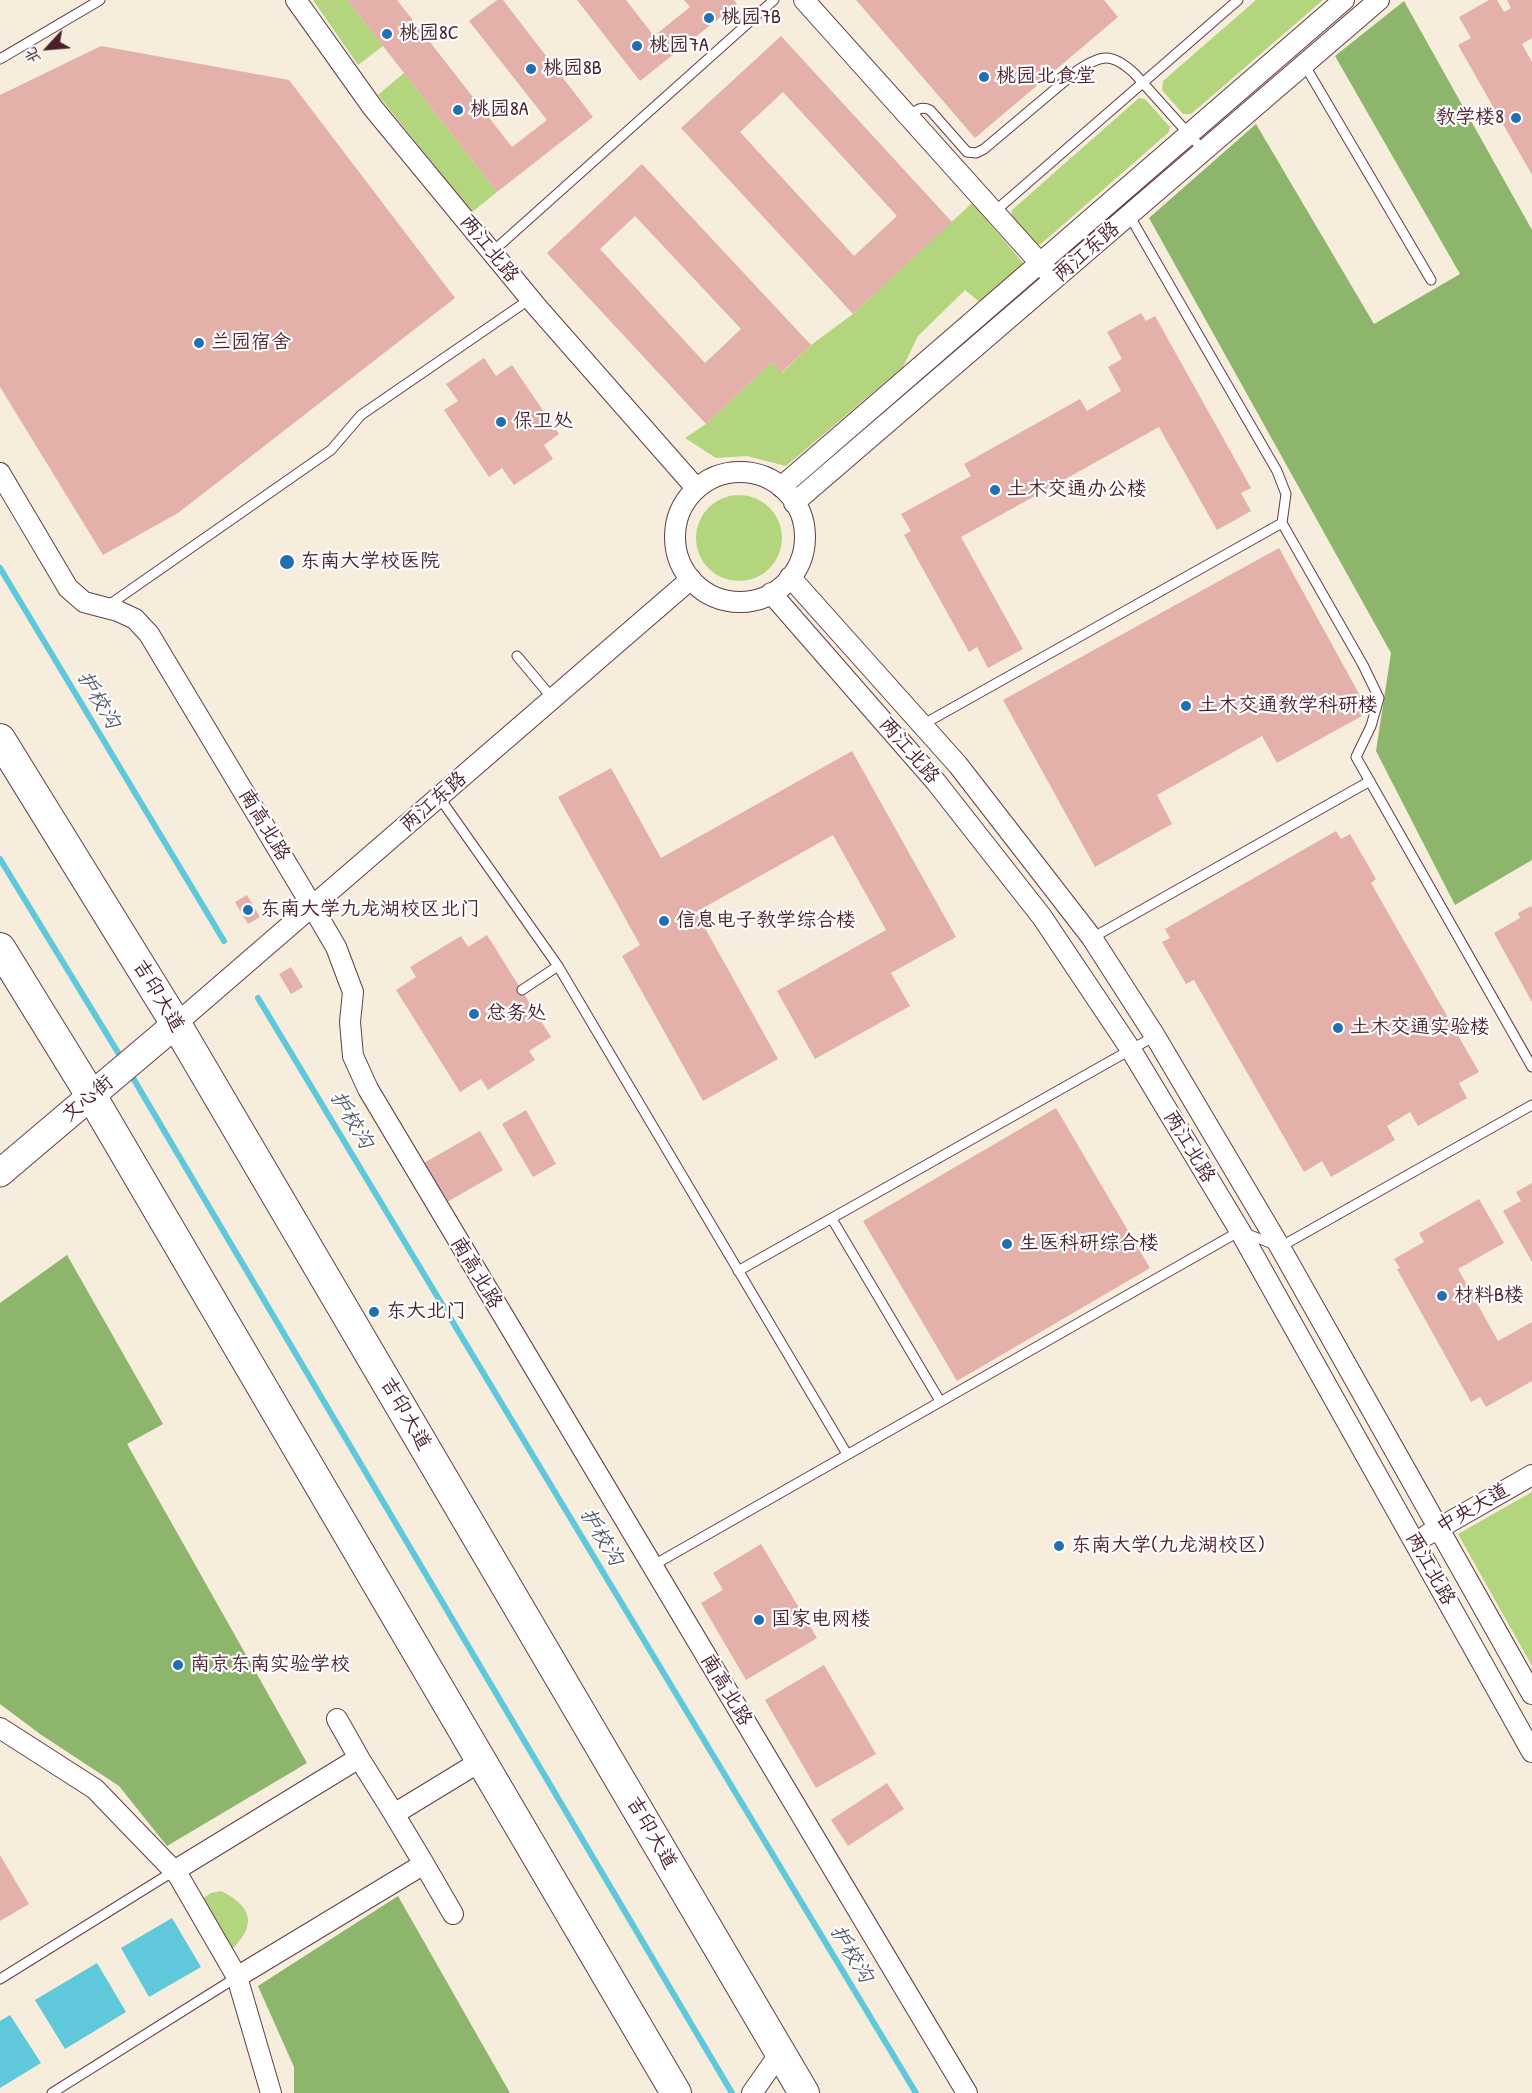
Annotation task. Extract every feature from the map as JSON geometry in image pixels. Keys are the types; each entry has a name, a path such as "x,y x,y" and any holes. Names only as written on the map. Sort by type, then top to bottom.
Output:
{"main road":[{"name":"吉印大道","path":"0,739 176,1024 804,2093"},
{"path":"0,948 92,1097 676,2093"}],"street":[{"name":"两江北路","path":"296,0 373,108 530,299 696,488"},
{"path":"804,0 1055,279"},
{"name":"两江东路","path":"781,487 1344,0"},
{"name":"两江东路","path":"794,503 1379,0"},
{"path":"733,472 753,473 773,480 781,487 789,494 800,511 805,532 803,552 795,571 782,587 762,598 740,602 718,599 699,588 684,571 676,550 675,527 682,506 696,488 713,477 733,472"},
{"name":"南高北路","path":"0,473 68,588 84,602 118,611 135,620 149,634 312,906 336,947 353,992 350,1022 353,1056 368,1089 967,2093"},
{"name":"两江北路","path":"790,577 922,725 947,773 1131,1050 1240,1231 1414,1542 1527,1731 1532,1752"},
{"name":"两江东路","path":"176,1024 691,579"},
{"name":"两江北路","path":"771,593 947,773 1092,938 1155,1036 1280,1247 1532,1694"},
{"name":"文心街","path":"0,1173 176,1024"},
{"name":"中央大道","path":"1414,1542 1532,1475"},
{"path":"337,1719 453,1914"},
{"path":"0,1728 95,1789 174,1871 237,1977 272,2093"},
{"path":"174,1871 359,1758"},
{"path":"394,1814 481,1761"},
{"path":"237,1977 424,1864"},
{"path":"752,2093 780,2053"}],"lane":[{"path":"0,59 100,0"},
{"path":"492,252 774,0"},
{"path":"994,212 1238,0"},
{"path":"909,118 919,108 930,110 967,152 976,153 984,149 1092,60 1108,57 1121,61 1143,82 1204,151"},
{"path":"1304,64 1431,280"},
{"path":"1129,215 1277,471 1286,494 1282,523 1363,665 1379,698 1371,726 1356,757 1532,1067"},
{"path":"104,608 331,450 361,415 530,299"},
{"path":"922,725 1282,523"},
{"path":"517,656 553,699"},
{"path":"1092,938 1370,781"},
{"path":"440,797 558,966 846,1454"},
{"path":"522,990 558,966"},
{"path":"738,1271 1155,1036"},
{"path":"652,1566 1240,1231 1280,1247 1532,1105"},
{"path":"832,1218 940,1401"},
{"path":"0,1979 174,1871"},
{"path":"52,2093 237,1977"}],"green space":[{"path":"313,0 347,0 383,46 358,65"},
{"path":"1256,0 1323,0 1191,114 1183,114 1162,90 1163,81"},
{"path":"1404,1 1532,230 1532,860 1455,905 1376,751 1391,653 1149,218 1256,124 1374,324 1460,274 1335,56"},
{"path":"404,73 497,192 472,212 378,95"},
{"path":"1139,98 1145,99 1170,127 1169,132 1041,244 1035,245 1011,217 1012,210"},
{"path":"972,203 1025,265 982,304 965,290 918,336 903,367 786,466 747,456 716,458 685,438 706,424 772,362 782,373 811,345 853,314"},
{"path":"739,495 756,498 770,507 779,521 782,538 779,555 770,569 756,578 739,581 722,578 708,569 699,555 696,538 699,521 708,507 722,498"},
{"path":"67,1255 163,1424 127,1444 307,1763 167,1846 119,1786 40,1734 0,1704 0,1303"},
{"path":"1532,1492 1532,1666 1458,1534"},
{"path":"221,1891 240,1903 248,1917 245,1932 231,1950 201,1900 211,1893"},
{"path":"398,1896 510,2093 294,2093 294,2067 258,1986"}],"water":[{"path":"172,1918 201,1967 149,1997 121,1948"},
{"path":"97,1963 126,2012 65,2049 35,2000"},
{"path":"10,2015 41,2063 0,2088 0,2021"}],"building":[{"path":"347,0 397,0 512,147 547,120 469,21 497,0 503,0 593,117 497,192"},
{"name":"桃园7A","path":"577,0 626,0 654,36 690,7 684,0 734,0 737,4 640,81"},
{"name":"桃园北食堂","path":"856,0 1104,0 1118,17 975,138"},
{"name":"教学楼8","path":"1489,0 1497,0 1504,12 1511,8 1507,0 1532,0 1532,38 1522,44 1532,62 1532,175 1458,45 1471,38 1459,17"},
{"path":"781,36 952,222 853,314 681,128","holes":["783,92 897,216 854,256 740,132"]},
{"name":"兰园宿舍","path":"101,46 289,80 455,298 178,513 103,555 0,387 0,95"},
{"path":"642,164 811,345 781,373 772,362 706,424 547,253","holes":["635,216 741,329 705,363 600,249"]},
{"name":"土木交通办公楼","path":"1141,313 1146,321 1155,316 1251,488 1241,493 1251,511 1217,530 1159,427 961,537 1023,649 988,668 977,647 969,652 904,535 911,531 901,514 971,476 964,464 1080,399 1087,411 1121,391 1108,367 1122,359 1107,332"},
{"name":"保卫处","path":"484,358 496,376 512,365 559,434 544,445 553,459 514,485 502,468 489,477 444,410 458,401 446,384"},
{"name":"土木交通教学科研楼","path":"1279,548 1369,712 1277,763 1262,736 1157,795 1172,824 1095,867 1003,700"},
{"name":"信息电子教学综合楼","path":"852,751 956,937 891,973 910,1006 815,1059 777,991 886,930 833,835 696,912 778,1059 703,1101 622,956 640,945 558,797 611,768 661,858"},
{"name":"土木交通实验楼","path":"1336,831 1341,839 1350,834 1376,879 1371,883 1479,1072 1459,1083 1467,1098 1418,1126 1410,1112 1387,1126 1395,1140 1331,1177 1322,1161 1304,1172 1194,980 1186,984 1162,942 1170,938 1165,929"},
{"name":"东南大学九龙湖校区北门","path":"247,895 260,917 248,924 235,902"},
{"path":"1531,906 1532,1002 1494,933 1520,918 1518,913"},
{"name":"总务处","path":"487,935 551,1037 529,1051 535,1060 488,1090 481,1079 460,1092 396,990 416,977 410,967 461,936 468,947"},
{"name":"东南大学九龙湖校区北门","path":"291,967 303,987 291,994 279,974"},
{"name":"生医科研综合楼","path":"1056,1108 1150,1268 957,1381 863,1221"},
{"path":"526,1110 556,1164 533,1177 502,1124"},
{"path":"480,1131 503,1170 447,1202 424,1163"},
{"name":"材料B楼","path":"1532,1183 1532,1262 1503,1211 1521,1201 1516,1192"},
{"name":"材料B楼","path":"1479,1199 1504,1243 1458,1269 1498,1341 1532,1322 1532,1381 1486,1407 1480,1397 1471,1402 1397,1269 1400,1268 1394,1259 1424,1242 1419,1233"},
{"name":"国家电网楼","path":"761,1544 817,1638 746,1680 701,1603 723,1590 713,1573"},
{"path":"824,1665 876,1754 816,1788 765,1700"},
{"path":"887,1783 904,1809 848,1846 831,1820"},
{"path":"0,1855 29,1904 0,1921"}],"waterway":[{"name":"护校沟","path":"0,568 224,941"},
{"path":"0,859 122,1059"},
{"name":"护校沟","path":"258,998 916,2093"},
{"path":"130,1073 732,2093"}],"place":[{"name":"桃园7B","path":"709,18"},
{"name":"桃园8C","path":"387,34"},
{"name":"桃园7A","path":"637,46"},
{"name":"桃园8B","path":"531,69"},
{"name":"桃园北食堂","path":"984,77"},
{"name":"桃园8A","path":"458,110"},
{"name":"教学楼8","path":"1516,118"},
{"name":"兰园宿舍","path":"199,343"},
{"name":"保卫处","path":"501,422"},
{"name":"土木交通办公楼","path":"995,490"},
{"name":"东南大学校医院","path":"287,562"},
{"name":"土木交通教学科研楼","path":"1186,706"},
{"name":"东南大学九龙湖校区北门","path":"248,910"},
{"name":"信息电子教学综合楼","path":"664,921"},
{"name":"总务处","path":"474,1014"},
{"name":"土木交通实验楼","path":"1338,1028"},
{"name":"生医科研综合楼","path":"1007,1244"},
{"name":"材料B楼","path":"1442,1296"},
{"name":"东大北门","path":"374,1312"},
{"name":"东南大学(九龙湖校区)","path":"1059,1546"},
{"name":"国家电网楼","path":"759,1620"},
{"name":"南京东南实验学校","path":"178,1665"}]}
